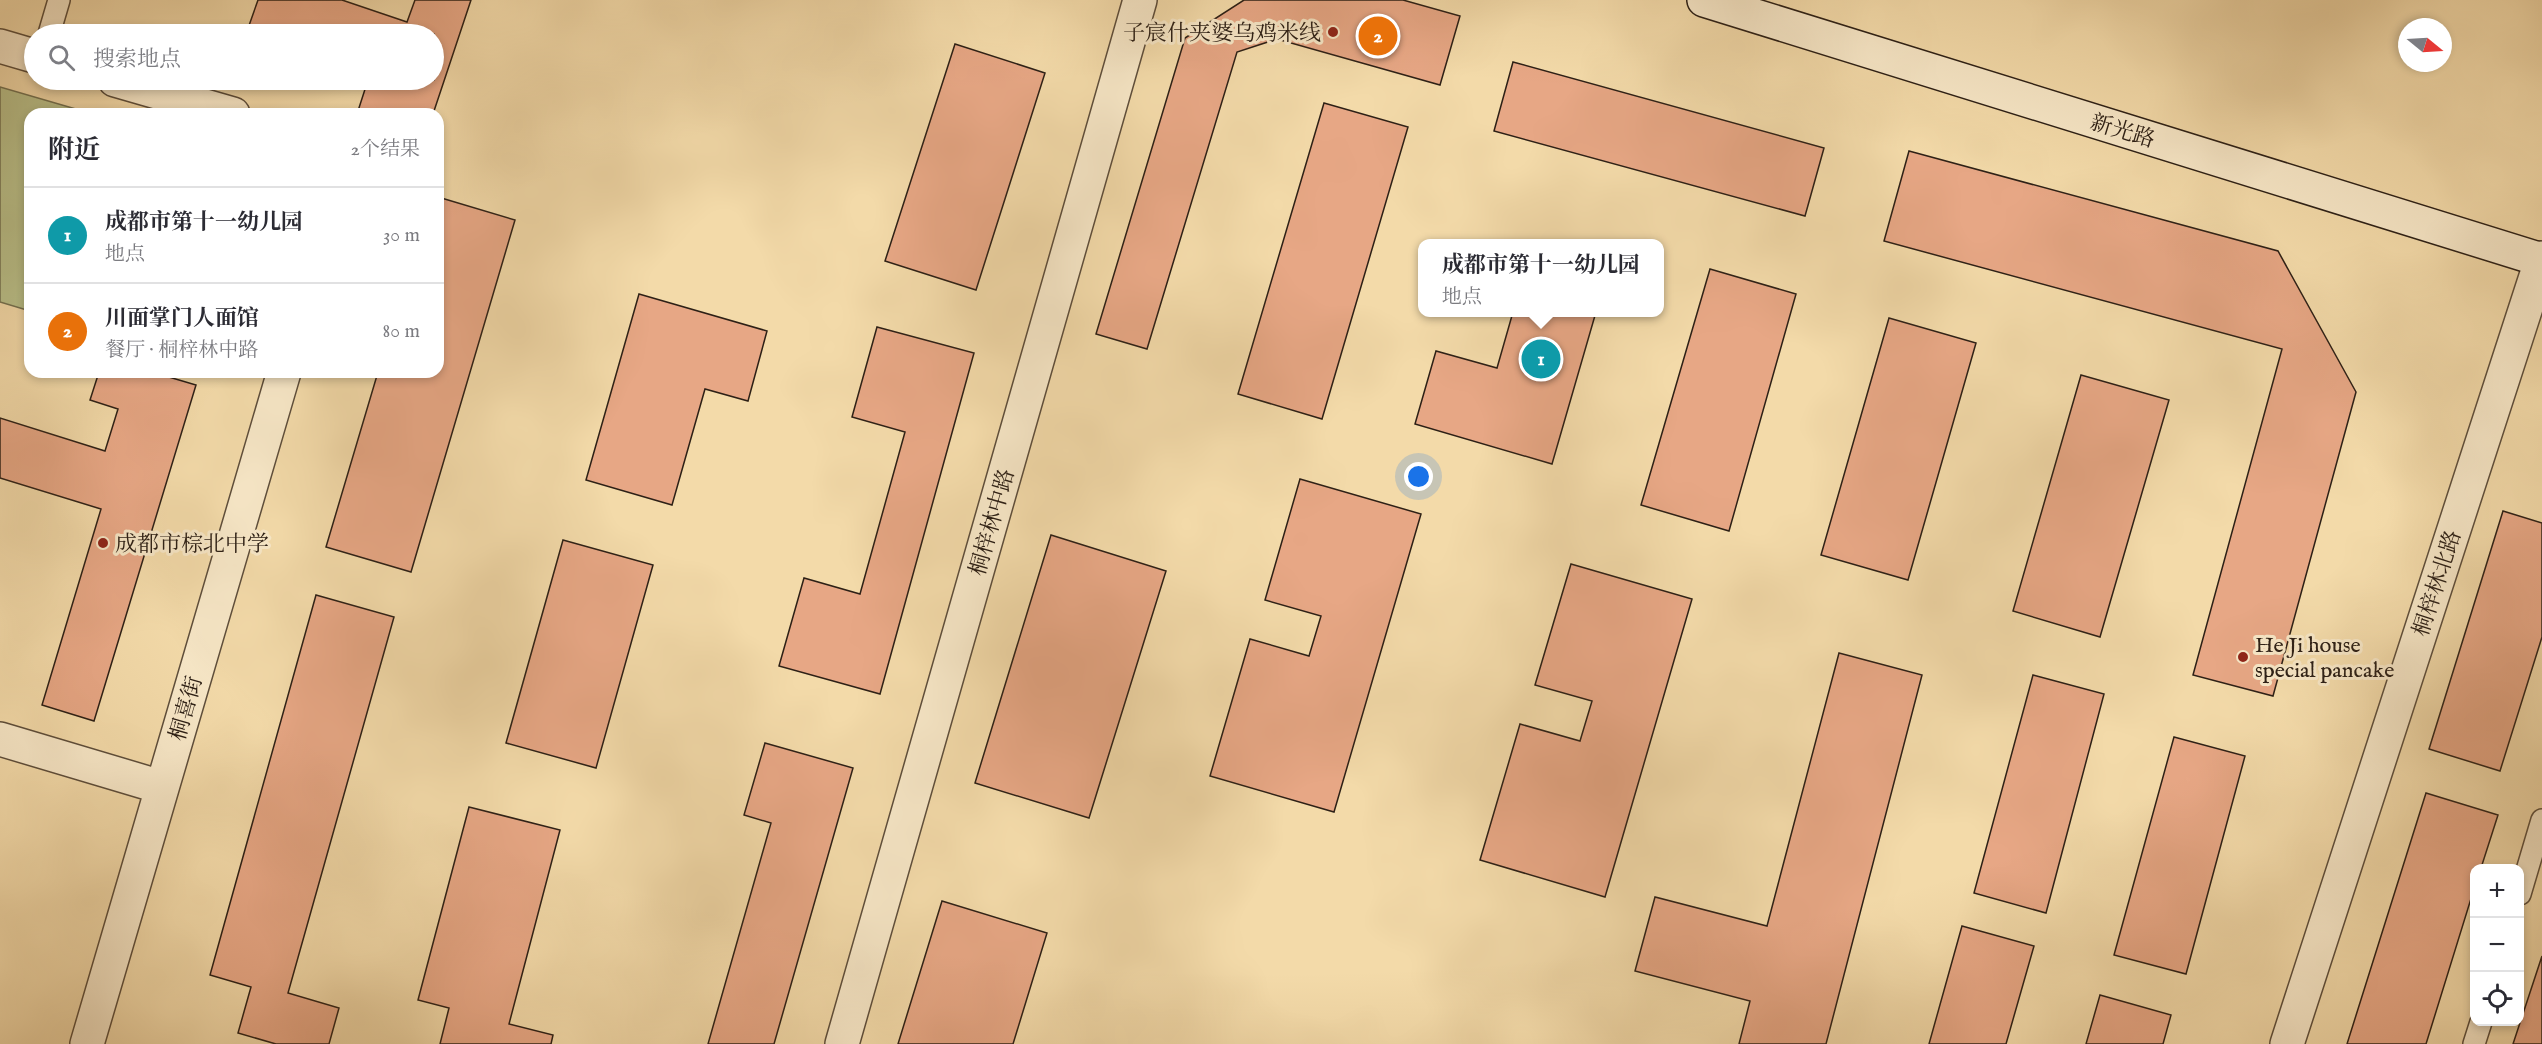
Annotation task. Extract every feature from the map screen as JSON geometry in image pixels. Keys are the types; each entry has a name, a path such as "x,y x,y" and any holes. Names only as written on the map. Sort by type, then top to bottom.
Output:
{"street":[{"name":"桐梓林中路","path":"842,1044 1140,0"},
{"name":"新光路","path":"1726,3 2542,259"},
{"path":"0,46 24,53"},
{"path":"149,90 211,108"},
{"name":"桐梓林北路","path":"2287,1044 2542,259"},
{"name":"桐喜街","path":"87,1044 282,378"},
{"path":"0,739 161,787"}],"lane":[{"path":"52,24 59,0"},
{"path":"2524,881 2542,820"},
{"path":"2474,1044 2480,1026"}],"green space":[{"path":"0,87 72,108 24,108 24,309 0,302"}],"building":[{"path":"258,0 342,0 407,22 415,0 471,0 444,81 444,24 250,24"},
{"path":"1244,0 1403,0 1460,16 1440,85 1277,39 1237,52 1147,349 1096,334 1185,38"},
{"path":"955,44 1045,73 976,290 885,261"},
{"path":"1513,62 1824,148 1805,216 1494,131"},
{"path":"365,90 441,90 435,108 359,108"},
{"path":"1324,103 1408,127 1322,419 1238,394"},
{"path":"1909,151 2278,251 2356,392 2273,696 2193,675 2282,349 1884,241"},
{"path":"444,199 515,220 411,572 326,547 376,378 444,378"},
{"path":"1710,269 1796,294 1729,531 1641,505"},
{"path":"639,294 767,331 748,401 705,389 672,505 586,480"},
{"path":"1512,317 1595,317 1552,464 1415,424 1436,351 1497,368"},
{"path":"1889,318 1976,343 1908,580 1821,555"},
{"path":"877,327 974,353 880,694 779,666 804,578 860,594 905,432 852,417"},
{"path":"2081,375 2169,400 2100,637 2013,611"},
{"path":"97,378 172,378 196,385 94,721 42,705 101,509 0,478 0,418 105,451 118,409 90,400"},
{"path":"1300,479 1421,514 1334,812 1210,776 1250,639 1309,656 1321,616 1265,600"},
{"path":"2503,511 2542,523 2542,637 2500,771 2429,749"},
{"path":"1051,535 1166,571 1089,818 975,783"},
{"path":"563,540 653,565 596,768 506,743"},
{"path":"1571,564 1692,599 1605,897 1480,860 1520,724 1580,741 1592,701 1535,685"},
{"path":"316,595 394,617 288,993 339,1008 329,1044 276,1044 238,1033 251,987 210,975"},
{"path":"1839,653 1922,675 1826,1044 1739,1044 1750,1001 1635,971 1655,897 1767,926"},
{"path":"2033,675 2104,694 2046,913 1974,893"},
{"path":"2174,737 2245,756 2186,974 2114,955"},
{"path":"765,743 853,768 774,1044 708,1044 771,823 744,815"},
{"path":"2426,793 2498,815 2482,864 2470,864 2470,902 2426,1044 2347,1044"},
{"path":"469,807 560,830 509,1024 553,1035 551,1044 440,1044 449,1008 418,1000"},
{"path":"942,901 1047,933 1013,1044 898,1044"},
{"path":"1962,926 2034,946 2006,1044 1929,1044"},
{"path":"2542,956 2542,1044 2513,1044 2519,1026 2524,1026 2524,1011"},
{"path":"2100,995 2171,1015 2163,1044 2086,1044"}],"place":[{"name":"子宸什夹婆乌鸡米线","path":"1333,32"},
{"name":"川面掌门人面馆","path":"1378,36"},
{"name":"成都市第十一幼儿园","path":"1541,359"},
{"name":"成都市棕北中学","path":"103,543"},
{"name":"He Ji house special pancake","path":"2243,657"}]}
